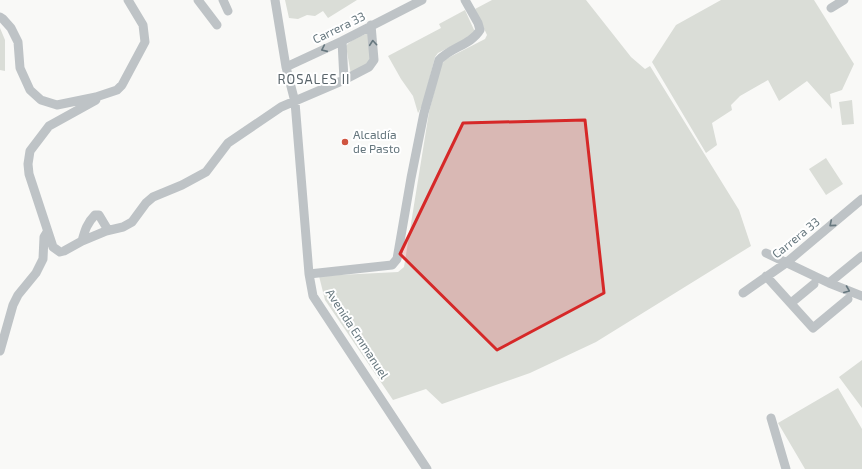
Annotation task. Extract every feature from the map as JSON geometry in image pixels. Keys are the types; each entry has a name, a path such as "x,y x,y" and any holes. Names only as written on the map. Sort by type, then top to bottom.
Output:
{"street":[{"path":"0,18 3,19 11,28 18,42 20,68 30,90 41,100 57,105 96,98 117,90 122,85 145,42 142,25 128,0"},
{"path":"198,0 217,25"},
{"path":"223,0 228,11"},
{"name":"Avenida Emmanuel","path":"275,0 286,66 296,101 313,296 427,469"},
{"name":"Carrera 33","path":"286,66 342,41 422,0"},
{"path":"310,274 392,265 397,259 423,120 439,60 444,54 475,38 480,30 465,0"},
{"path":"831,8 844,0"},
{"path":"96,98 96,100 49,126 30,151 28,164 29,174 47,232 53,247 60,252 108,230 123,227 132,222 146,203 153,197 182,185 206,172 228,143 276,110 344,80 369,67 374,60 371,26"},
{"path":"342,41 344,80"},
{"name":"Carrera 33","path":"743,293 786,263 862,199"},
{"path":"82,241 89,221 94,215 99,215 108,230"},
{"path":"0,351 13,305 18,295 36,273 43,259 44,237 47,232"},
{"path":"766,253 829,283 862,296"},
{"path":"829,283 862,256"},
{"name":"Avenida Emmanuel","path":"310,274 316,294 431,469"},
{"path":"766,276 813,328 848,300"},
{"path":"791,303 814,284"},
{"path":"771,418 786,469"}],"highlighted area":[{"path":"585,120 604,293 497,350 400,254 463,123"}],"shaded area":[{"path":"285,0 357,0 328,18 323,11 315,16 307,15 298,19 289,18"},
{"path":"492,0 586,0 631,57 645,69 650,66 739,210 751,246 596,342 530,373 442,404 426,389 393,400 325,300 319,276 398,272 404,267 429,112 441,65 446,59 485,39 487,35 475,9"},
{"path":"721,0 814,0 854,64 842,90 830,94 832,109 807,81 779,101 768,80 740,96 731,105 732,110 712,123 717,145 706,153 652,62 676,25"},
{"path":"465,10 475,32 473,35 438,53 435,57 423,104 418,113 413,96 388,56 441,28 439,24"},
{"path":"0,28 5,40 5,71 0,70"},
{"path":"370,32 373,59 351,75 346,46"},
{"path":"852,100 854,124 842,125 839,102"},
{"path":"826,158 843,184 826,195 809,169"},
{"path":"862,360 862,408 839,377"},
{"path":"838,388 862,429 862,469 805,469 778,423"}],"place":[{"name":"Alcaldía de Pasto","path":"345,142"}],"district":[{"name":"ROSALES II","path":"314,79"}]}
